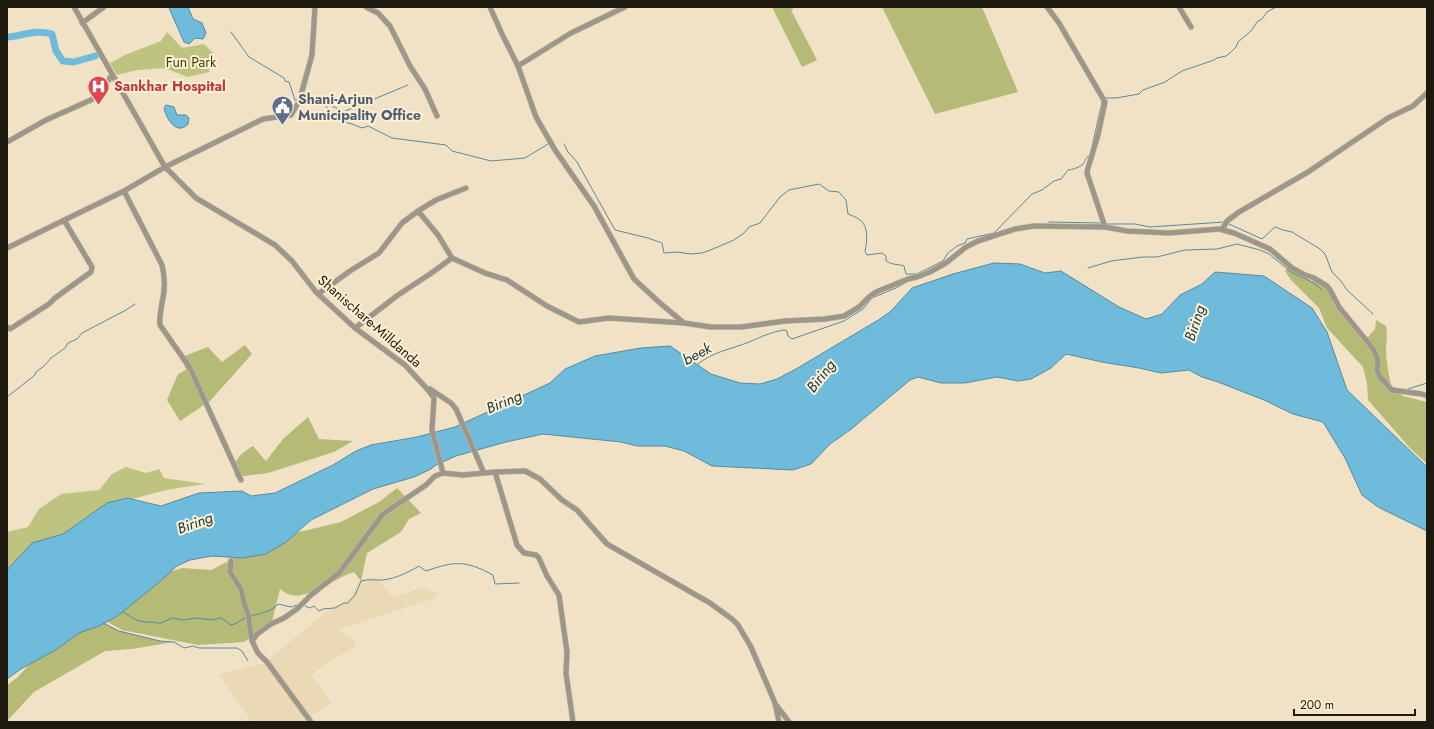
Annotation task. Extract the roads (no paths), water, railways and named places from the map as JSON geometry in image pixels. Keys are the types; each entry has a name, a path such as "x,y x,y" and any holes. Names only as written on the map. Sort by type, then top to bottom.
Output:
{"street":[{"name":"Shanischare-Milldanda","path":"74,7 165,167 196,198 275,245 292,261 318,294 355,328 405,365 423,384 434,398 432,430 443,473"},
{"path":"82,23 104,7"},
{"path":"7,248 124,191 165,167 263,119 291,115 299,102 312,55 315,7"},
{"path":"366,7 378,13 390,26 410,66 425,89 437,116"},
{"path":"490,7 518,66 536,117 548,138 594,206 634,279 684,323"},
{"path":"518,66 571,33 625,7"},
{"path":"1047,7 1059,23 1105,102 1098,135 1087,173 1105,227"},
{"path":"1179,7 1191,27"},
{"path":"7,142 46,120 91,100 99,94 112,75"},
{"path":"1222,230 1227,221 1239,212 1308,172 1388,118 1412,106 1427,93"},
{"path":"318,294 350,270 379,253 402,224 418,211 436,200 466,188"},
{"path":"124,191 162,265 164,274 163,302 159,319 160,326 190,368 241,480"},
{"path":"418,211 438,235 452,258 485,273 507,280 547,306 579,322 609,318 684,323 711,327 741,327 785,321 825,319 844,316 859,307 876,292 930,272 946,263 966,246 1015,229 1050,226 1105,227 1128,231 1170,233 1222,230 1234,233 1270,249 1292,268 1326,286 1330,290 1338,307 1374,350 1378,361 1377,370 1385,383 1392,390 1427,396"},
{"path":"7,327 10,329 49,304 91,272 92,268 64,220"},
{"path":"355,328 398,295 452,258"},
{"path":"423,384 451,403 456,409 484,473"},
{"path":"252,641 256,634 297,609 311,595 339,573 383,514 426,485 435,476 443,473 455,475 524,471 540,479 562,500 582,515 607,544 710,603 732,619 738,625 750,647 775,703 779,722"},
{"path":"495,472 517,544 524,553 536,555 539,558 547,576 559,595 567,652 566,673 573,722"},
{"path":"231,561 230,572 241,589 248,616 252,641 258,653 267,662 311,722"},
{"path":"775,703 789,722"}],"water":[{"path":"188,7 193,19 202,23 206,33 203,39 195,38 189,44 184,42 169,8"},
{"path":"166,105 174,107 177,115 186,115 189,118 188,124 180,128 173,125 165,112 164,108"},
{"name":"Biring","path":"994,263 1020,264 1045,273 1061,271 1119,307 1146,319 1162,314 1180,295 1202,284 1215,272 1264,276 1312,308 1327,332 1347,390 1427,467 1427,531 1378,507 1362,495 1345,458 1323,422 1293,414 1264,400 1202,377 1189,370 1161,373 1066,354 1051,368 1031,379 1018,381 997,377 965,383 941,383 918,377 910,380 850,430 830,444 811,464 793,470 712,466 684,451 665,446 637,446 621,442 543,434 506,442 456,456 414,477 373,489 311,520 286,542 266,554 242,558 212,556 190,560 177,566 116,617 99,626 79,633 57,649 21,669 7,679 7,570 32,543 63,534 107,503 127,498 161,506 199,493 242,491 251,496 275,493 333,465 356,451 371,445 417,437 455,427 550,383 565,369 595,356 641,348 670,346 711,374 740,383 760,384 777,379 796,369 880,319 891,311 912,288 953,274"}],"waterway":[{"path":"1105,98 1116,98 1139,94 1143,90 1165,82 1182,71 1226,56 1236,47 1238,42 1251,31 1257,22 1262,19 1267,12 1276,7"},
{"path":"7,37 34,32 52,34 56,51 63,61 74,62 95,56"},
{"path":"231,32 249,57 284,78 285,81 289,82 295,100 297,100"},
{"path":"310,100 324,101 343,112 408,85"},
{"path":"307,100 325,105 331,112 335,113 344,122 362,128 368,126 392,138 446,145 452,151 491,161 525,158 548,144"},
{"path":"1091,151 1102,102"},
{"path":"564,144 568,152 577,162 615,230 662,243 664,253 702,253 734,240 744,233 749,227 760,223 780,197 789,190 819,184 829,191 839,192 846,200 848,214 857,218 863,223 867,234 865,251 867,255 882,253 886,256 886,261 904,266 906,274 916,274"},
{"path":"917,274 943,261 948,253 957,246 965,243 967,239 994,233 1032,194 1042,190 1054,181 1061,179 1068,170 1082,165 1089,156"},
{"path":"1049,222 1100,223"},
{"path":"1107,224 1135,224 1150,227 1224,222"},
{"path":"1229,224 1262,239 1275,227 1292,232 1320,249 1325,254 1332,272 1347,290 1373,314"},
{"path":"1088,268 1111,261 1143,257 1157,257 1185,250 1217,249 1237,244 1269,254 1291,272 1312,282 1322,290"},
{"name":"beek","path":"698,364 709,356 775,332 784,330 787,331 788,336 792,339 844,321 863,309 872,298 909,281"},
{"path":"7,397 35,375 36,372 51,358 65,348 68,343 77,339 82,333 135,304"},
{"path":"1408,389 1427,383"},
{"path":"305,606 310,608 314,606 319,611 323,609 335,608 344,603 348,603 355,595 361,581 393,578 419,566 426,571 445,565 467,565 493,575 495,584 519,583"},
{"path":"251,616 269,610 278,604 291,607 297,605"},
{"path":"123,612 138,620 156,623 161,623 172,618 183,620 197,618 212,620 220,618 230,625 235,624 246,617"},
{"path":"103,623 119,631 160,641 174,642 184,648 193,646 199,648 237,648 242,651 248,661"}],"place":[{"name":"Sankhar Hospital","path":"99,106"},
{"name":"Shani-Arjun Municipality Office","path":"283,126"}],"park label":[{"name":"Fun Park","path":"191,62"}]}
